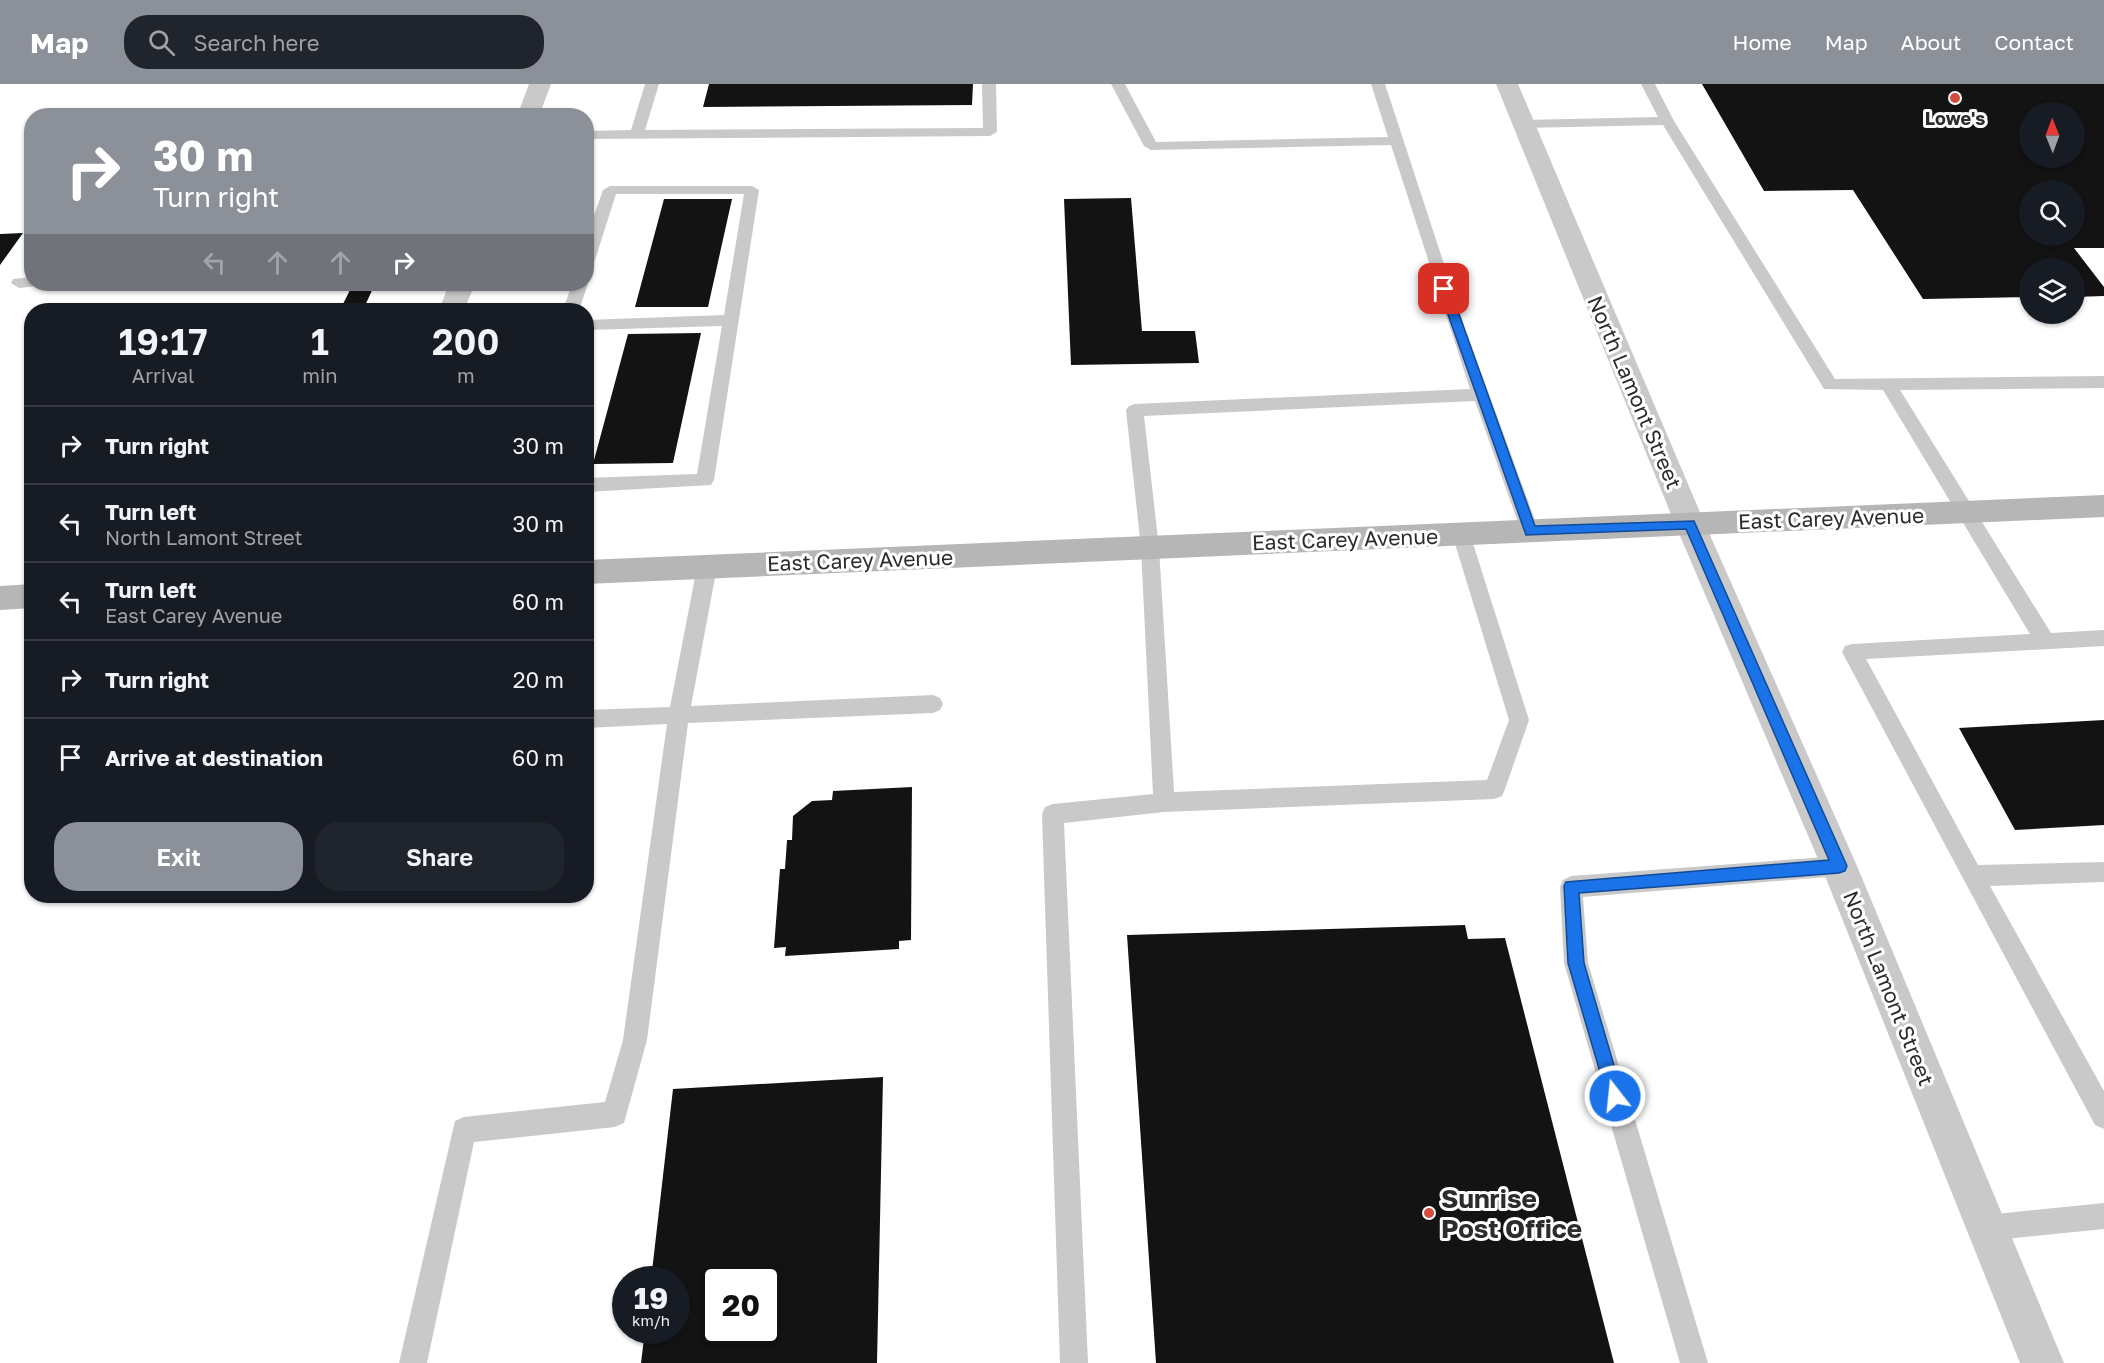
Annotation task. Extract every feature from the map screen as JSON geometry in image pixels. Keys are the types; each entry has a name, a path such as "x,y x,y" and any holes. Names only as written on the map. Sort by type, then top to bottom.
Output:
{"main road":[{"name":"East Carey Avenue","path":"594,572 2104,506"},
{"path":"0,598 24,596"}],"street":[{"path":"531,108 540,84"},
{"name":"North Lamont Street","path":"1507,84 1690,524 1839,866 2042,1363"}],"lane":[{"path":"637,134 652,84"},
{"path":"594,135 990,132 989,84"},
{"path":"1118,84 1151,146 1396,141"},
{"path":"1378,84 1481,395 1530,531"},
{"path":"1648,84 1667,121 1830,385 2104,382"},
{"path":"1523,124 1667,121"},
{"path":"594,239 610,190 752,190 705,480 594,485"},
{"path":"594,325 731,320"},
{"path":"1888,384 1964,512 2045,641"},
{"path":"1164,802 1150,548 1135,410 1481,395"},
{"path":"1074,1363 1053,814 1164,802 1494,789 1519,720 1461,534"},
{"path":"413,1363 464,1130 615,1114 635,1040 680,716 707,567"},
{"path":"2104,638 1852,652 2104,1116"},
{"path":"594,719 933,704"},
{"path":"1694,1363 1576,963 1571,886 1839,866"},
{"path":"1972,876 2104,872"},
{"path":"1986,1228 2104,1216"}],"building":[{"path":"709,84 973,84 972,105 703,107"},
{"path":"1702,84 2104,84 2104,248 2074,248 2082,258 2019,258 2019,297 1923,299 1853,190 1764,191"},
{"path":"1131,198 1142,331 1195,331 1199,363 1071,365 1064,199"},
{"path":"664,199 732,199 708,307 635,307"},
{"path":"23,233 0,265 0,234"},
{"path":"2085,262 2104,287 2104,296 2085,297"},
{"path":"350,291 372,291 366,303 344,303"},
{"path":"701,333 673,463 594,464 628,334"},
{"path":"2104,720 2104,825 2015,830 1959,728"},
{"path":"912,787 911,940 899,941 899,949 785,956 786,947 774,948 780,869 785,869 787,840 792,840 793,816 812,801 832,800 833,791"},
{"path":"1465,925 1468,939 1505,938 1614,1363 1156,1363 1127,935"},
{"path":"883,1077 877,1363 641,1363 643,1344 690,1344 690,1266 653,1266 673,1089"}],"place":[{"name":"Lowe's","path":"1955,98"},
{"name":"Sunrise Post Office","path":"1429,1213"}],"route":[{"path":"1444,289 1530,531 1690,524 1839,866 1571,886 1576,963 1615,1096"}]}
